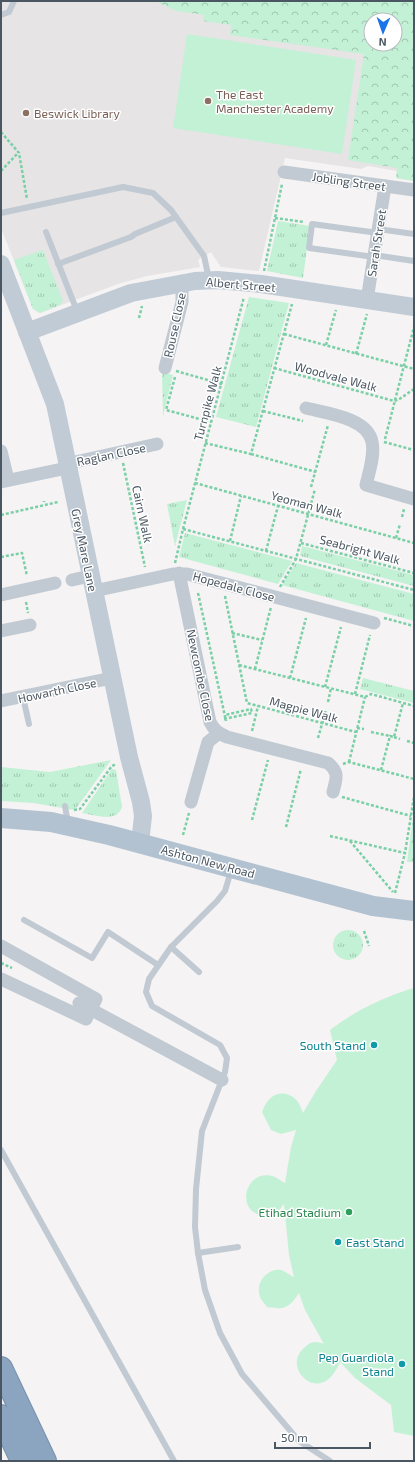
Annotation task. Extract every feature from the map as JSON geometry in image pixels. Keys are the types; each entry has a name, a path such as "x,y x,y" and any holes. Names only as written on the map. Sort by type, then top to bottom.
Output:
{"highway":[{"path":"1,1368 45,1461"},
{"path":"1,1416 22,1461"}],"main road":[{"name":"Ashton New Road","path":"1,818 23,819 67,815 140,843 373,906 414,911"}],"street":[{"name":"Jobling Street","path":"284,172 414,190"},
{"name":"Sarah Street","path":"369,300 384,186"},
{"name":"Grey Mare Lane","path":"1,264 54,404 129,757 141,802 143,816 140,843"},
{"name":"Albert Street","path":"27,332 131,293 182,282 209,280 254,283 414,307"},
{"name":"Rouse Close","path":"170,370 182,302 182,282"},
{"path":"306,408 364,426 378,442 366,485 414,499"},
{"name":"Raglan Close","path":"4,481 157,444"},
{"path":"1,451 4,481"},
{"name":"Hopedale Close","path":"72,580 92,584 147,580 176,574 223,583 374,623"},
{"name":"Newcombe Close","path":"176,574 210,722 219,733 328,763 335,769 337,776 336,791"},
{"path":"1,595 55,583"},
{"path":"1,631 30,625"},
{"name":"Howarth Close","path":"1,701 112,678"},
{"path":"192,802 208,742 219,733"},
{"path":"1,946 96,999 86,1019 1,979"},
{"path":"79,1003 222,1080"}],"lane":[{"path":"1,15 9,12 14,1"},
{"path":"1,213 123,187 153,193 171,210 204,256 209,280"},
{"path":"58,264 131,237 135,234 176,218"},
{"path":"414,234 312,224 309,248 414,261"},
{"path":"46,232 77,312"},
{"path":"23,697 29,724"},
{"path":"232,868 225,891 171,947 149,979 146,992 152,1006 222,1048 227,1058 227,1064 222,1080 202,1131 196,1190 195,1227 204,1290 220,1333 242,1374 299,1441 330,1461"},
{"path":"24,920 92,958 108,932 158,965"},
{"path":"171,947 199,972"},
{"path":"1,1150 174,1461"},
{"path":"198,1253 238,1247"}],"path":[{"path":"1,132 19,153 28,207"},
{"path":"1,171 19,153"},
{"name":"Turnpike Walk","path":"176,574 183,529 205,443 222,384 275,218 284,172"},
{"path":"275,218 312,224"},
{"path":"251,454 296,290"},
{"path":"326,345 340,296"},
{"path":"356,354 369,300"},
{"path":"414,327 394,401 378,442 414,450"},
{"path":"284,334 414,369"},
{"name":"Woodvale Walk","path":"274,368 394,401"},
{"path":"211,422 166,410 170,370 222,384"},
{"path":"394,401 398,400 414,389"},
{"path":"263,411 303,421"},
{"path":"312,487 330,415"},
{"path":"205,443 316,472"},
{"name":"Cairn Walk","path":"121,452 147,580"},
{"name":"Yeoman Walk","path":"195,483 414,542"},
{"path":"255,669 275,597 296,559 315,489"},
{"path":"230,541 242,496"},
{"path":"51,500 52,504"},
{"path":"1,515 58,502"},
{"path":"266,551 278,506"},
{"path":"396,538 400,524"},
{"path":"183,529 414,590"},
{"name":"Seabright Walk","path":"301,543 414,573"},
{"path":"1,557 22,553 30,625"},
{"path":"223,583 239,665 365,697 371,694 414,706"},
{"path":"198,593 225,714 227,720 252,713 251,709 225,714"},
{"path":"290,678 309,606"},
{"path":"325,687 344,615"},
{"path":"355,694 376,615 414,626"},
{"path":"232,633 262,640"},
{"name":"Magpie Walk","path":"239,665 247,703 356,732"},
{"path":"328,702 331,688"},
{"path":"365,697 349,762 414,779"},
{"path":"394,737 403,703"},
{"path":"249,742 258,706"},
{"path":"318,738 326,710"},
{"path":"357,728 364,729"},
{"path":"371,732 400,739"},
{"path":"381,770 390,736"},
{"path":"407,741 414,743"},
{"path":"252,820 271,748"},
{"path":"286,827 304,757"},
{"path":"67,815 80,809 112,766 118,763"},
{"path":"336,791 411,816"},
{"path":"349,840 395,894 405,853 414,797"},
{"path":"183,835 192,802"},
{"path":"330,836 405,853"},
{"path":"364,931 369,946"}],"shaded area":[{"name":"The East Manchester Academy","path":"1,1 414,1 414,181 396,178 397,171 368,166 361,169 285,158 259,271 221,267 211,252 198,260 200,267 147,276 118,284 40,313 33,309 1,228"}],"green space":[{"path":"155,1 414,1 414,181 396,178 397,168 348,160 364,54 230,35 231,25 203,21 204,15 176,11"},
{"path":"187,34 356,60 342,154 173,128"},
{"path":"278,221 310,226 303,278 267,271"},
{"path":"43,250 63,301 60,305 40,313 33,309 14,260"},
{"path":"249,297 289,303 256,427 216,417"},
{"path":"162,372 173,375 163,416"},
{"path":"187,500 175,546 167,504"},
{"path":"185,533 292,561 278,584 179,557"},
{"path":"302,546 414,575 414,586 300,556"},
{"path":"296,563 414,594 414,621 282,585"},
{"path":"363,678 414,691 414,703 360,689"},
{"path":"111,760 75,810 33,803 1,801 1,767 50,772"},
{"path":"112,769 116,770 122,807 119,812 115,815 105,817 82,813"},
{"path":"414,811 414,862 407,862"},
{"path":"348,930 359,934 363,945 359,956 348,960 337,956 333,945 337,934"},
{"name":"Etihad Stadium","path":"414,988 414,1436 394,1432 391,1405 355,1378 340,1362 332,1375 323,1382 315,1383 307,1380 301,1374 297,1366 297,1358 302,1350 308,1344 313,1342 324,1344 305,1310 299,1293 289,1305 278,1308 267,1307 259,1292 260,1282 266,1274 276,1270 281,1270 294,1277 289,1255 284,1204 276,1214 264,1216 254,1213 249,1207 246,1199 247,1191 251,1183 257,1178 265,1175 275,1177 285,1183 291,1147 296,1130 281,1134 271,1130 262,1112 267,1102 278,1094 288,1094 297,1100 303,1113 337,1060 330,1030 370,1005"}],"place":[{"name":"The East Manchester Academy","path":"208,101"},
{"name":"Beswick Library","path":"26,113"},
{"name":"South Stand","path":"374,1045"},
{"name":"Etihad Stadium","path":"349,1212"},
{"name":"East Stand","path":"338,1242"},
{"name":"Pep Guardiola Stand","path":"402,1364"}]}
